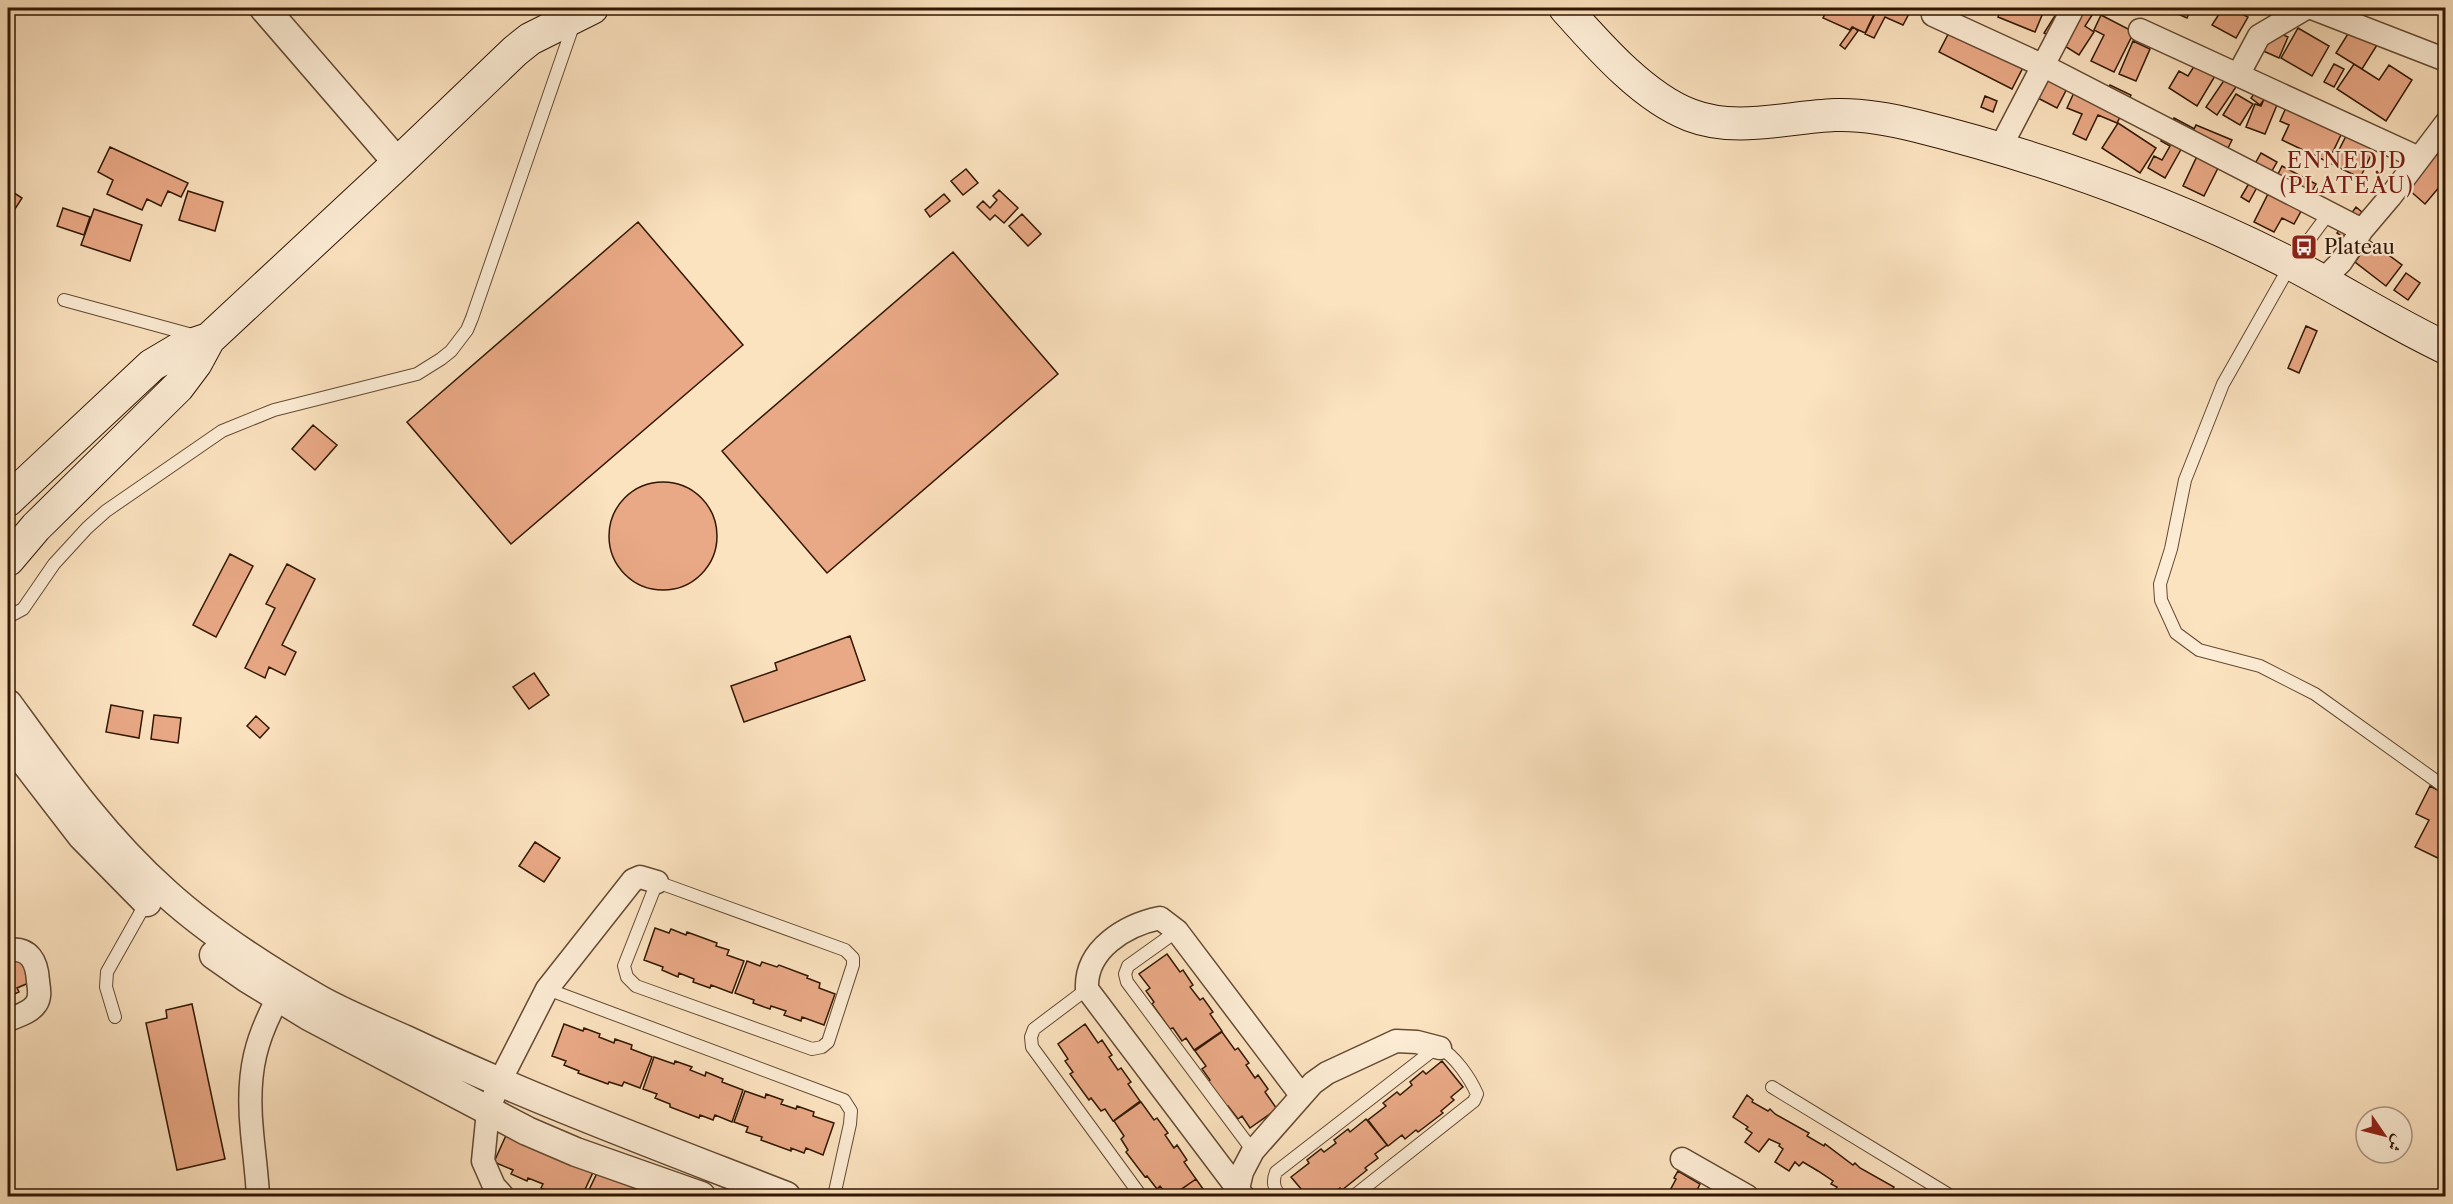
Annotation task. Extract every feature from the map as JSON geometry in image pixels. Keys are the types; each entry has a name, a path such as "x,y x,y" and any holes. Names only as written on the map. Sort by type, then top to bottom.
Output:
{"main road":[{"path":"1565,8 1647,90 1673,108 1692,116 1733,124 1835,115 1863,116 1891,120 2038,159 2166,208 2291,264 2406,329 2445,348"},
{"path":"8,560 36,527 178,387 196,363 209,339 515,51 530,39 584,12"},
{"path":"36,527 9,499 152,365 179,349 209,339"}],"street":[{"path":"264,8 398,163"},
{"path":"2238,75 2259,36 2306,8"},
{"path":"2312,8 2445,60"},
{"path":"2000,148 2071,12"},
{"path":"1933,15 2044,66 2362,230"},
{"path":"2140,30 2419,158"},
{"path":"2322,281 2341,262 2362,230 2445,123"},
{"path":"8,704 156,901"},
{"path":"8,741 82,836 156,901 215,945 283,989 488,1111 576,1152 701,1197"},
{"path":"503,1197 494,1186 483,1161 488,1111 499,1083 547,989 633,879 640,877 657,882"},
{"path":"1240,1193 1087,988 1087,976 1094,959 1113,938 1140,922 1160,918 1177,931 1301,1095"},
{"path":"8,950 21,950 31,957 37,968 40,997 33,1008 8,1020"},
{"path":"283,989 321,1000 499,1083 786,1197"},
{"path":"263,1191 250,1117 252,1073 255,1048 264,1023 283,989"},
{"path":"1240,1193 1242,1172 1253,1151 1313,1083 1327,1073 1396,1041 1417,1042 1440,1048"},
{"path":"1682,1159 1747,1197"}],"lane":[{"path":"8,617 23,609 54,564 106,511 222,431 274,410 403,379 431,367 451,351 463,336 472,318 584,12"},
{"path":"2329,213 2291,264 2223,384 2185,480 2171,549 2160,584 2161,600 2176,633 2199,650 2260,666 2315,694 2445,788"},
{"path":"64,300 209,339"},
{"path":"657,882 845,950 853,958 853,965 828,1042 822,1047 812,1049 636,986 627,977 624,966 657,882"},
{"path":"115,1017 106,987 107,972 156,901"},
{"path":"1177,931 1128,966 1125,974 1127,982 1253,1151"},
{"path":"1087,988 1034,1029 1030,1037 1032,1047 1141,1197"},
{"path":"547,989 844,1100 851,1111 850,1124 834,1197"},
{"path":"1280,1197 1274,1189 1273,1179 1276,1172 1432,1051 1440,1048 1448,1052 1473,1085 1477,1094 1474,1101 1354,1197"},
{"path":"1772,1087 1951,1197"}],"building":[{"path":"1828,8 1877,8 1865,33 1852,27 1850,30 1823,18"},
{"path":"1878,8 1912,8 1903,25 1885,17 1874,38 1865,34"},
{"path":"2002,8 2045,8 2035,32 1998,17"},
{"path":"2064,8 2096,9 2085,26 2094,32 2079,55 2044,33 2058,11 2060,13"},
{"path":"2164,8 2191,8 2187,18"},
{"path":"2223,8 2230,8 2248,17 2236,38 2212,25"},
{"path":"1958,15 2031,52 2012,89 1939,52"},
{"path":"2101,15 2134,32 2114,72 2091,61 2104,35 2094,30"},
{"path":"1853,27 1858,31 1845,49 1840,45"},
{"path":"2268,28 2288,37 2279,58 2259,49"},
{"path":"2298,28 2329,46 2312,76 2281,58"},
{"path":"2351,29 2377,45 2362,69 2336,53"},
{"path":"2133,41 2150,49 2136,81 2119,74"},
{"path":"2205,49 2224,61 2197,106 2169,88 2179,71 2188,76"},
{"path":"2041,53 2076,71 2057,108 2034,96"},
{"path":"2334,64 2344,69 2334,87 2324,82"},
{"path":"2354,64 2379,80 2389,65 2412,80 2386,121 2337,89"},
{"path":"2227,76 2238,84 2217,115 2206,107"},
{"path":"2081,77 2103,99 2110,85 2131,95 2117,123 2098,115 2086,140 2073,134 2082,114 2067,108"},
{"path":"2271,83 2284,88 2265,134 2246,127 2255,104 2261,106"},
{"path":"2260,86 2269,93 2260,105 2251,98"},
{"path":"2294,90 2350,116 2328,162 2282,140 2289,125 2280,121"},
{"path":"2236,94 2253,104 2240,125 2223,115"},
{"path":"1985,96 1997,101 1993,112 1981,107"},
{"path":"2174,118 2193,128 2165,178 2148,168 2154,156 2162,160 2170,146 2161,141"},
{"path":"2118,123 2156,148 2140,173 2102,148"},
{"path":"2196,125 2232,140 2204,196 2183,186 2198,154 2185,148"},
{"path":"2348,132 2375,147 2360,178 2332,164"},
{"path":"2446,143 2446,179 2425,204 2408,189"},
{"path":"110,147 188,183 181,197 168,191 161,206 147,199 142,210 107,194 113,180 98,172"},
{"path":"2261,153 2277,162 2265,183 2261,180 2249,202 2241,197 2251,180 2247,178"},
{"path":"2282,166 2316,184 2294,224 2282,218 2274,232 2254,222"},
{"path":"966,169 978,183 963,195 951,181"},
{"path":"8,189 22,198 8,220"},
{"path":"999,190 1018,208 1004,223 995,215 990,220 977,207 983,201 990,208 997,200 993,196"},
{"path":"188,191 223,202 215,231 179,220"},
{"path":"944,194 950,201 930,217 925,210"},
{"path":"2356,207 2362,212 2343,237 2337,233"},
{"path":"63,208 90,217 84,235 57,226"},
{"path":"94,209 142,225 130,261 81,245"},
{"path":"1022,214 1041,234 1028,246 1009,226"},
{"path":"638,222 743,345 511,544 407,422"},
{"path":"2370,241 2402,265 2386,286 2355,262"},
{"path":"953,252 1058,374 827,573 722,451"},
{"path":"2406,273 2420,283 2408,300 2394,290"},
{"path":"2306,326 2317,331 2299,373 2288,368"},
{"path":"313,425 337,445 315,470 292,449"},
{"path":"663,482 684,486 701,498 713,515 717,536 713,557 701,574 684,586 663,590 642,586 625,574 613,557 609,536 613,515 625,498 642,486"},
{"path":"230,554 253,566 216,637 193,625"},
{"path":"287,564 315,579 282,645 296,652 285,675 269,667 265,678 245,668 275,608 266,604"},
{"path":"850,636 865,680 744,722 731,686 777,670 775,663"},
{"path":"534,673 549,695 529,709 513,687"},
{"path":"111,705 143,711 139,738 106,732"},
{"path":"154,715 181,718 178,743 151,739"},
{"path":"256,716 269,728 260,738 247,726"},
{"path":"2430,786 2445,794 2446,862 2415,847 2429,820 2416,814"},
{"path":"535,842 560,858 544,882 519,866"},
{"path":"655,928 669,933 671,929 686,935 687,932 717,943 716,946 729,950 727,955 744,961 732,993 711,985 710,988 693,982 694,979 679,973 678,977 662,970 663,967 644,960"},
{"path":"18,951 31,982 17,988 19,992 8,997 8,956"},
{"path":"1167,954 1180,972 1183,970 1193,985 1190,987 1200,1000 1203,998 1213,1012 1210,1014 1222,1031 1194,1050 1186,1038 1182,1041 1173,1028 1170,1029 1152,1004 1154,1002 1146,991 1150,988 1139,974"},
{"path":"747,961 760,966 762,962 777,967 779,965 808,976 807,978 820,983 819,988 835,994 824,1025 802,1017 801,1021 784,1015 786,1011 771,1006 770,1009 753,1003 754,1000 735,993"},
{"path":"192,1004 225,1159 177,1170 146,1023 167,1018 166,1010"},
{"path":"564,1024 600,1034 599,1037 614,1043 615,1039 632,1045 631,1049 652,1057 640,1088 624,1082 622,1086 609,1082 608,1084 578,1073 579,1071 564,1065 566,1061 552,1056"},
{"path":"1085,1024 1098,1043 1102,1040 1112,1055 1109,1057 1118,1070 1121,1068 1131,1082 1128,1084 1140,1101 1113,1121 1105,1109 1101,1111 1091,1098 1089,1100 1070,1074 1073,1072 1065,1061 1068,1059 1058,1044"},
{"path":"1222,1032 1235,1050 1238,1048 1249,1063 1246,1065 1255,1078 1258,1075 1268,1089 1265,1092 1277,1109 1250,1128 1242,1116 1238,1119 1228,1106 1226,1107 1207,1082 1210,1080 1202,1069 1206,1066 1195,1051"},
{"path":"654,1057 692,1067 690,1070 705,1076 706,1072 723,1079 722,1082 743,1090 732,1122 715,1115 713,1120 700,1115 699,1118 670,1107 670,1104 655,1098 657,1094 643,1089"},
{"path":"1442,1061 1463,1087 1451,1097 1454,1100 1441,1111 1443,1113 1418,1132 1416,1130 1405,1139 1402,1135 1388,1146 1368,1120 1386,1106 1383,1103 1397,1092 1400,1095 1412,1085 1410,1082 1423,1071 1426,1074"},
{"path":"745,1091 765,1098 766,1094 783,1100 781,1104 796,1109 797,1106 814,1112 813,1116 834,1123 823,1155 806,1148 804,1153 791,1148 791,1151 746,1132 748,1127 734,1122"},
{"path":"1747,1095 1753,1100 1752,1102 1768,1111 1770,1109 1809,1133 1807,1136 1824,1146 1825,1144 1853,1165 1855,1163 1894,1187 1892,1190 1903,1196 1863,1196 1854,1193 1852,1196 1831,1196 1837,1187 1831,1184 1833,1181 1818,1171 1803,1162 1799,1166 1795,1162 1789,1171 1775,1162 1783,1149 1779,1146 1780,1144 1769,1139 1759,1152 1745,1142 1752,1133 1746,1129 1748,1127 1733,1117"},
{"path":"1141,1102 1154,1120 1157,1118 1168,1133 1165,1135 1174,1148 1177,1145 1187,1160 1184,1162 1196,1179 1171,1196 1168,1196 1160,1186 1157,1189 1126,1152 1128,1150 1121,1139 1124,1136 1114,1121"},
{"path":"1366,1119 1387,1145 1375,1154 1378,1158 1342,1190 1340,1188 1329,1196 1326,1193 1321,1196 1307,1196 1291,1177 1309,1163 1307,1160 1321,1149 1324,1152 1336,1143 1334,1140 1348,1129 1350,1132"},
{"path":"508,1131 594,1170 582,1196 570,1196 559,1191 558,1195 541,1188 543,1184 528,1178 527,1181 511,1174 513,1170 494,1162"},
{"path":"600,1167 670,1196 586,1196"},
{"path":"1678,1171 1700,1184 1694,1196 1667,1196"},
{"path":"1196,1179 1208,1196 1172,1196"}],"place":[{"name":"Plateau","path":"2304,247"}],"district":[{"name":"ENNEDJD (PLATEAU)","path":"2347,172"}]}
